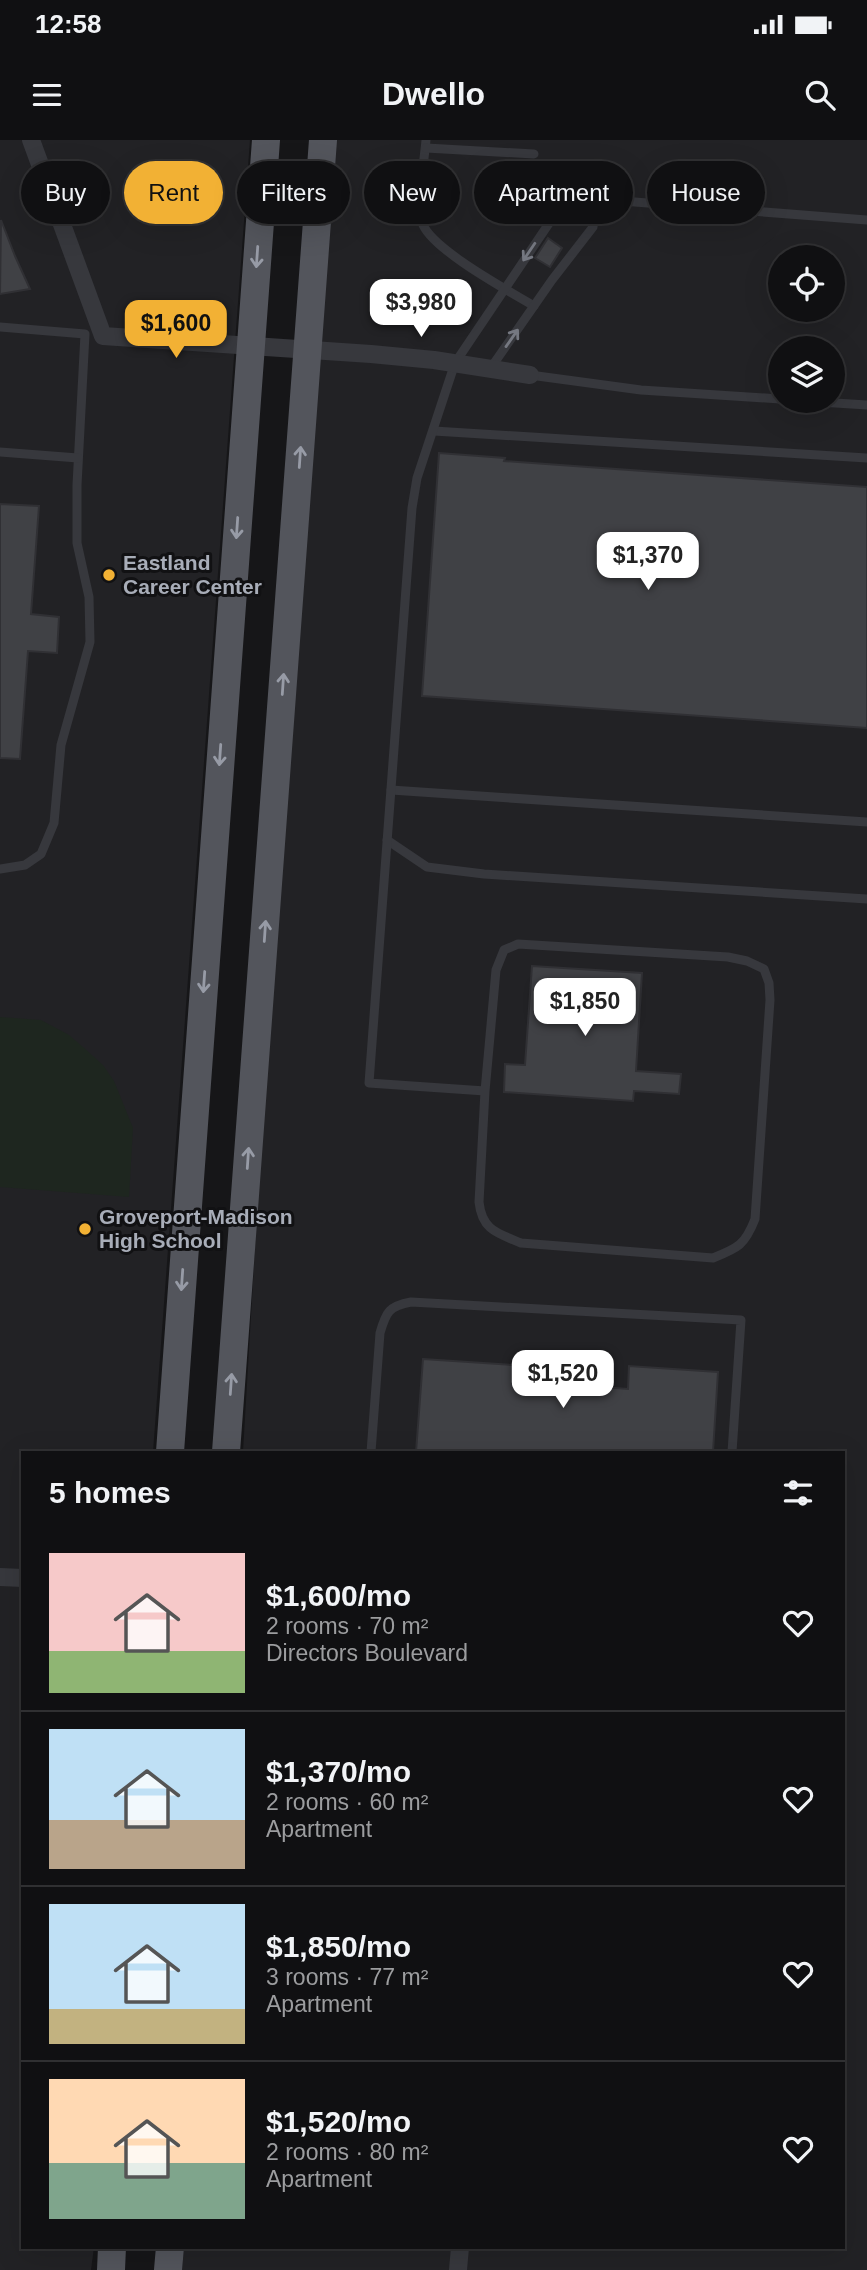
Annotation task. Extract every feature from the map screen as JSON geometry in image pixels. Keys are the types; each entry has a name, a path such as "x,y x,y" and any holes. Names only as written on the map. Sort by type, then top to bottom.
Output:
{"main road":[{"path":"170,1451 266,140"},
{"path":"226,1451 323,140"},
{"path":"111,2270 112,2249"},
{"path":"168,2270 170,2249"}],"street":[{"path":"31,140 94,335 308,349 455,363 530,375"},
{"path":"0,1577 21,1578"},
{"path":"458,2270 460,2249"}],"lane":[{"path":"534,154 426,144 421,210 426,232 448,251 534,306"},
{"path":"633,202 867,220"},
{"path":"485,1091 369,1083 412,508 417,478 455,363 549,224"},
{"path":"490,369 593,224"},
{"path":"0,327 94,335 78,458 77,543 89,597 90,642 61,745 54,823 41,854 25,865 0,869"},
{"path":"530,375 641,390 768,398"},
{"path":"845,404 867,405"},
{"path":"434,430 867,458"},
{"path":"0,452 78,458"},
{"path":"391,790 867,822"},
{"path":"387,840 427,866 472,873 867,899"},
{"path":"518,944 728,957 747,961 764,969 769,983 770,1000 755,1219 747,1239 734,1250 713,1258 521,1243 494,1232 481,1218 485,1091 496,970 504,950 518,944"},
{"path":"371,1451 380,1333 384,1318 395,1305 411,1302 741,1320 732,1451"}],"shaded area":[{"name":"Eastland Career Center","path":"0,140 250,140 248,161 237,161 237,224 244,224 153,1451 21,1451 21,2249 94,2249 91,2270 0,2270"},
{"path":"320,140 867,140 867,2270 182,2270 184,2249 845,2249 845,1451 243,1451 315,224 350,224 350,161 319,161"},
{"path":"0,1017 41,1020 69,1035 103,1065 114,1081 133,1128 129,1197 0,1187"}],"building":[{"path":"1,220 15,256 30,289 0,294"},
{"path":"548,238 562,248 550,267 535,258"},
{"path":"439,453 505,458 504,461 867,487 867,728 422,696"},
{"path":"0,504 39,506 31,614 59,617 57,653 28,651 20,759 0,758"},
{"path":"532,966 642,973 636,1071 681,1074 679,1094 634,1091 633,1101 504,1092 505,1064 525,1065"},
{"path":"423,1359 602,1371 602,1387 628,1389 629,1366 718,1372 713,1451 416,1451"}],"place":[{"name":"Eastland Career Center","path":"109,575"},
{"name":"Groveport-Madison High School","path":"85,1229"}]}
